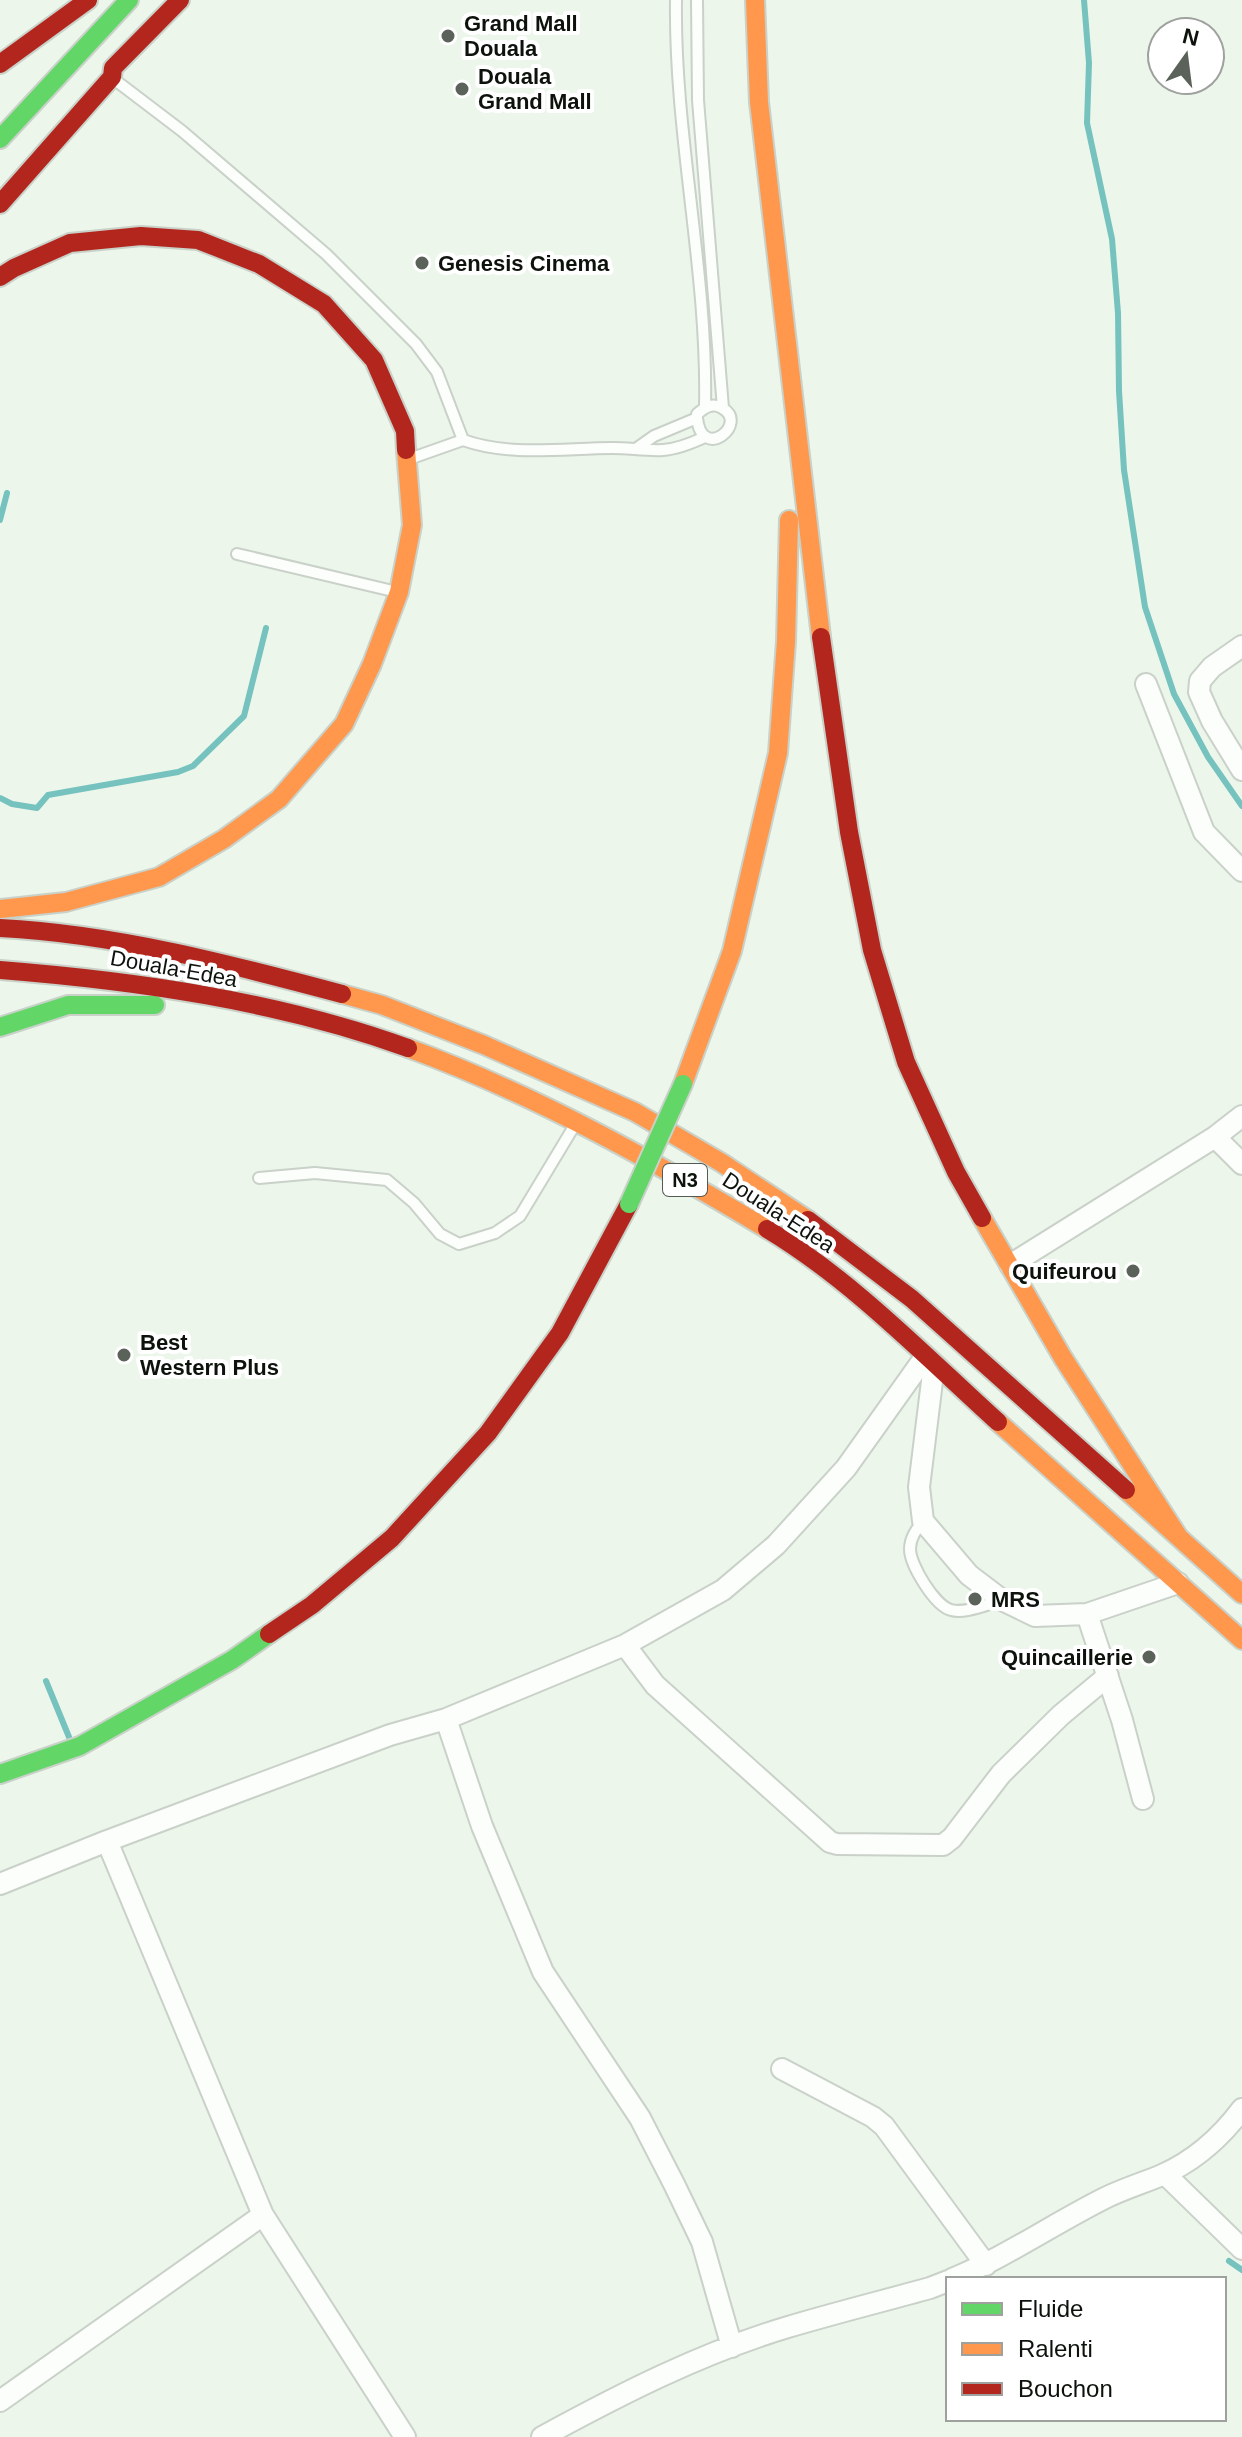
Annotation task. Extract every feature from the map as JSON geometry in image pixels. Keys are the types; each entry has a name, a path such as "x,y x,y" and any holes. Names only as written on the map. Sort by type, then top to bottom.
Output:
{"highway":[{"path":"0,64 88,0"},
{"path":"0,139 129,0"},
{"path":"0,204 112,77 113,68 180,0"},
{"path":"755,0 759,102 828,697 849,832 872,950 906,1062 956,1172 1063,1358 1178,1536"},
{"path":"0,277 70,243 141,236 198,240 259,264 324,304 374,360 405,431 412,525 399,592 372,664 344,724 279,799 224,839 159,877 66,902 0,909"},
{"path":"0,1774 80,1746 232,1660 312,1605 392,1538 488,1433 560,1333 629,1204 683,1084 732,951 778,753 786,627 792,382"},
{"name":"Douala-Edea","path":"0,928 36,930 173,952 227,963 382,1005 484,1045 635,1112 722,1163 816,1225 912,1299 1242,1593"},
{"name":"Douala-Edea","path":"0,970 164,987 302,1016 394,1043 460,1067 680,1177 790,1243 858,1296 1242,1640"},
{"path":"0,1027 68,1005 169,1005 268,1021 370,1047 569,1119"}],"street":[{"path":"1242,646 1212,667 1200,681 1199,692 1212,721 1242,770"},
{"path":"1146,684 1204,832 1242,871"},
{"path":"1010,1265 1215,1137 1242,1116"},
{"path":"1215,1137 1242,1164"},
{"path":"929,1361 919,1487 923,1521 969,1575 1002,1600 1035,1616 1087,1614 1178,1583"},
{"path":"0,1884 390,1735 446,1719 625,1645 723,1590 776,1545 846,1468 929,1361"},
{"path":"1087,1614 1122,1720 1143,1799"},
{"path":"625,1645 655,1685 830,1842 837,1844 943,1845 952,1838 1001,1774 1061,1715 1108,1676"},
{"path":"446,1719 482,1826 543,1972 640,2118 674,2184 702,2242 732,2347"},
{"path":"107,1841 263,2215 405,2437"},
{"path":"782,2069 873,2117 884,2126 986,2265"},
{"path":"957,2277 986,2265 1107,2197 1165,2174 1200,2153 1224,2132 1242,2109"},
{"path":"1165,2174 1242,2249"},
{"path":"0,2401 263,2215"},
{"path":"542,2437 636,2386 732,2347 786,2327 946,2282"}],"lane":[{"path":"676,0 679,103 688,161 701,301 705,407"},
{"path":"697,0 698,100 723,408 729,416 730,426 725,435 715,439 705,437 698,429 697,414 712,405 723,408"},
{"path":"112,77 182,131 326,254 416,344 437,372 463,440"},
{"path":"679,103 698,100"},
{"path":"637,448 654,436 697,418"},
{"path":"407,459 463,440 483,447 538,450 661,450 689,445 705,437"},
{"path":"237,554 399,592"},
{"path":"259,1178 315,1173 387,1180 414,1203 440,1234 459,1244 495,1233 520,1216 569,1119"},
{"path":"923,1521 912,1537 910,1552 918,1573 939,1603 952,1611 1002,1600"}],"waterway":[{"path":"1084,0 1089,63 1087,123 1112,239 1124,470 1145,607 1174,694 1208,757 1242,806"},
{"path":"0,520 7,493"},
{"path":"0,798 12,804 37,808 48,795 178,772 193,766 244,716 266,628"},
{"path":"46,1681 69,1737"},
{"path":"1229,2261 1242,2270"}],"traffic: fast":[{"path":"0,139 129,0"},
{"path":"0,1027 68,1005 155,1005"},
{"path":"629,1204 683,1084"},
{"path":"0,1774 80,1746 232,1660 269,1634"}],"traffic: slow":[{"path":"755,0 759,102 821,637"},
{"path":"0,909 66,902 159,877 224,839 279,799 344,724 372,664 399,592 412,525 406,450"},
{"path":"683,1084 732,951 778,753 786,641 789,520"},
{"path":"342,994 382,1005 484,1045 635,1112 722,1163 808,1220"},
{"path":"408,1048 547,1107 680,1178 767,1229"},
{"path":"982,1218 1063,1358 1178,1536"},
{"path":"998,1422 1242,1640"},
{"path":"1126,1490 1242,1594"}],"traffic: jam":[{"path":"0,64 88,0"},
{"path":"0,204 112,77 113,68 180,0"},
{"path":"0,277 70,243 141,236 198,240 259,264 324,304 374,360 405,431 406,450"},
{"path":"821,637 849,832 872,950 906,1062 956,1172 982,1218"},
{"path":"0,928 130,944 342,994"},
{"path":"0,970 104,980 207,996 309,1018 408,1048"},
{"path":"269,1634 312,1605 392,1538 488,1433 560,1333 629,1204"},
{"path":"808,1220 912,1299 1126,1490"},
{"path":"767,1229 829,1271 858,1295 998,1422"}],"place":[{"name":"Grand Mall Douala","path":"448,36"},
{"name":"Douala Grand Mall","path":"462,89"},
{"name":"Genesis Cinema","path":"422,263"},
{"name":"Quifeurou","path":"1133,1271"},
{"name":"Best Western Plus","path":"124,1355"},
{"name":"MRS","path":"975,1599"},
{"name":"Quincaillerie","path":"1149,1657"}]}
